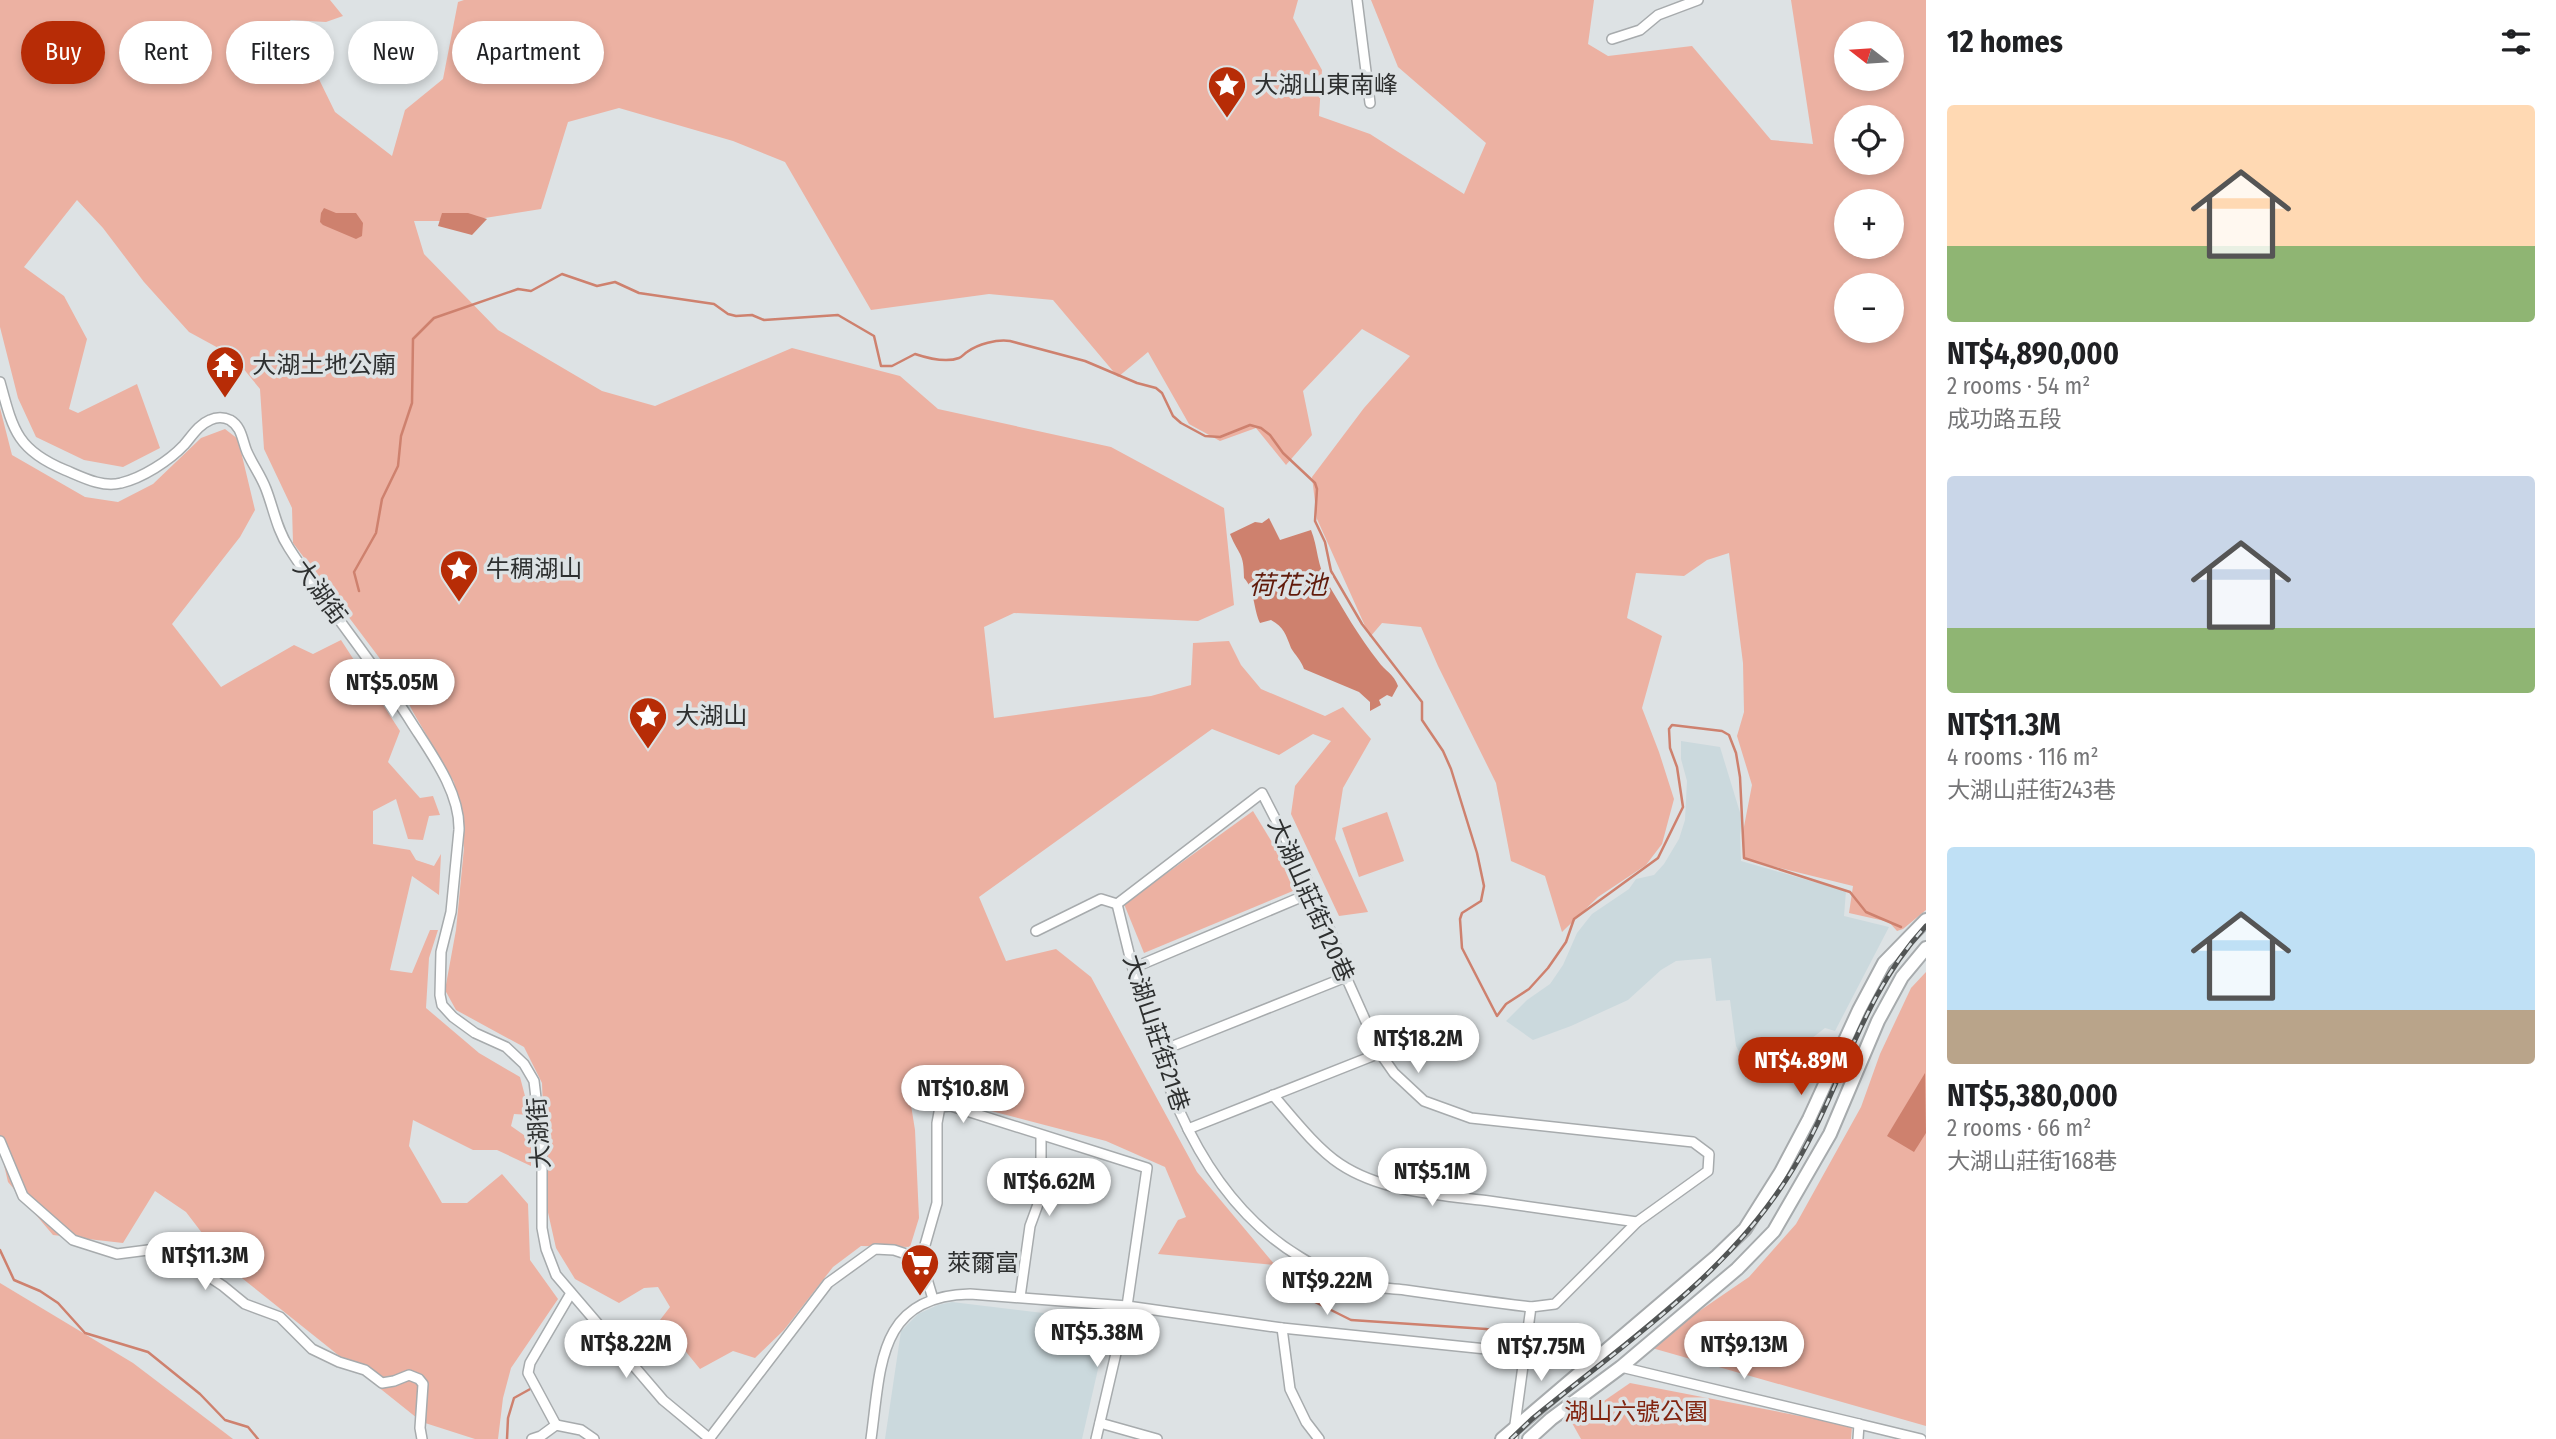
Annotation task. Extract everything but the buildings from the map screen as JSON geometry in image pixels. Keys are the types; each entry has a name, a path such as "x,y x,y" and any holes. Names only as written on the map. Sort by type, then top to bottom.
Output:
{"main road":[{"path":"1502,1439 1514,1434 1745,1229 1810,1119 1859,1010 1884,963 1926,920"},
{"path":"1529,1439 1551,1419 1621,1367 1737,1269 1774,1231 1830,1134 1878,1020 1902,977 1926,948"}],"street":[{"path":"1357,0 1370,103"},
{"path":"1612,39 1640,30 1658,15 1698,0"},
{"name":"大湖街","path":"0,382 17,434 25,447 59,468 103,484 120,484 157,465 181,448 201,425 210,419 226,419 238,426 249,457 267,491 280,535 311,582 393,691 438,766 456,804 459,830 451,912 441,951 442,1005 475,1033 506,1047 524,1064 534,1081 542,1149 542,1228 555,1275 570,1293"},
{"name":"大湖山莊街120巷","path":"1117,904 1262,793 1313,891 1346,977 1380,1053 1394,1073 1424,1101 1471,1118 1693,1142 1709,1154 1708,1171 1637,1222 1555,1304 1531,1307"},
{"path":"1133,968 1313,891"},
{"path":"1036,932 1101,899 1117,904"},
{"name":"大湖山莊街21巷","path":"1117,904 1142,1007 1172,1094 1207,1163 1240,1209 1283,1247 1352,1283 1531,1307"},
{"path":"1158,1052 1346,977"},
{"path":"1188,1129 1380,1053"},
{"path":"1273,1095 1338,1163 1360,1176 1388,1185 1439,1195 1637,1222"},
{"path":"933,1299 921,1259 937,1203 937,1123 940,1107 951,1106 1147,1168 1127,1306 1096,1439"},
{"path":"1020,1297 1030,1226 1041,1196 1041,1136"},
{"path":"0,1141 23,1196 73,1240 117,1254 148,1250 167,1254 190,1264 245,1304 280,1317 313,1349 339,1362 365,1370 382,1383 409,1375 419,1379 423,1384 420,1428 422,1439"},
{"path":"556,1425 528,1373 530,1363 570,1293 663,1399 710,1439 828,1283 874,1249 894,1250 921,1259"},
{"path":"870,1439 889,1337 911,1309 951,1294 1127,1306 1282,1328 1525,1353 1590,1364"},
{"path":"1514,1434 1531,1307"},
{"path":"1282,1328 1290,1389 1306,1422 1319,1439"},
{"path":"1621,1367 1921,1439"},
{"path":"1100,1423 1157,1439"},
{"path":"1858,1439 1859,1424"},
{"path":"532,1439 556,1425 581,1430 594,1439"}],"shaded area":[{"path":"1681,741 1720,747 1742,819 1741,861 1846,891 1844,916 1889,927 1835,1031 1825,1028 1812,1038 1796,1058 1773,1075 1760,1077 1745,1063 1736,1046 1730,1000 1716,1001 1711,958 1676,961 1661,970 1628,1000 1533,1040 1506,1021 1527,1000 1550,984 1563,965 1577,933 1592,914 1629,889 1636,879 1654,875 1664,864 1679,839 1685,820 1687,781 1681,759"},
{"path":"952,1302 1109,1321 1082,1439 885,1439 901,1331 918,1314"}],"green space":[{"path":"0,0 330,0 343,16 329,21 226,21 226,84 321,84 335,112 392,156 405,110 443,79 452,33 452,84 604,84 604,21 454,21 458,2 464,0 1298,0 1293,18 1322,70 1319,116 1370,134 1464,194 1486,143 1398,67 1371,0 1594,0 1588,44 1608,56 1692,46 1771,140 1813,144 1791,0 1926,0 1926,910 1897,931 1889,922 1849,913 1853,886 1744,859 1742,837 1752,785 1737,736 1744,712 1743,663 1729,553 1707,560 1684,576 1636,573 1627,618 1662,636 1642,708 1674,799 1662,844 1646,865 1598,897 1562,932 1545,876 1511,861 1496,783 1421,627 1382,623 1370,637 1317,519 1312,477 1364,408 1410,356 1362,329 1303,391 1312,435 1286,465 1256,428 1220,441 1189,424 1148,352 1118,377 1053,300 989,294 871,310 785,162 733,141 619,108 568,122 541,209 466,221 414,221 424,254 498,330 602,391 655,406 792,348 900,376 938,409 1111,447 1224,508 1234,605 1198,621 1014,613 984,627 994,718 1151,696 1191,685 1193,643 1229,641 1241,665 1261,689 1325,716 1343,707 1371,739 1343,788 1335,839 1368,912 1339,916 1291,814 1295,786 1331,741 1313,734 1279,755 1212,729 979,897 1006,961 1056,949 1091,977 1197,1172 1275,1265 1158,1254 1178,1220 1186,1217 1165,1167 1106,1141 938,1097 910,1099 915,1130 919,1218 910,1247 861,1246 833,1267 784,1330 755,1358 733,1351 700,1369 660,1320 670,1307 658,1287 644,1288 619,1303 575,1279 556,1248 547,1208 542,1083 524,1047 456,1010 445,990 456,930 464,848 454,782 399,684 293,543 292,508 264,449 260,389 233,356 189,332 77,200 24,267 64,296 87,339 69,409 78,413 137,384 160,448 123,467 84,460 36,437 18,398 0,327"},
{"path":"0,408 12,455 85,497 118,502 153,484 201,438 225,429 238,439 255,510 240,537 172,624 221,687 294,645 313,654 341,640 400,731 388,762 420,798 433,796 440,815 429,816 423,840 408,839 396,799 373,811 373,844 410,850 416,860 434,866 441,854 439,895 412,876 390,970 412,973 430,930 438,930 429,958 426,1008 479,1053 520,1077 530,1115 514,1114 511,1126 531,1140 531,1166 497,1150 473,1150 413,1120 409,1146 442,1203 467,1203 502,1174 528,1204 530,1260 558,1299 511,1368 503,1398 498,1439 475,1439 422,1422 228,1267 186,1212 155,1191 123,1243 53,1235 8,1182 0,1148"},
{"path":"1253,811 1300,888 1144,953 1124,904"},
{"path":"1387,812 1404,861 1359,877 1342,828"},
{"path":"1926,972 1926,1426 1652,1348 1676,1327 1749,1277 1796,1224 1861,1107 1880,1054 1911,988"},
{"path":"0,1283 133,1363 233,1439 0,1439"},
{"name":"湖山六號公園","path":"1630,1383 1852,1426 1851,1439 1581,1439 1572,1423"}],"water":[{"path":"324,208 336,213 356,213 363,223 362,236 356,239 323,225 320,222"},
{"path":"442,213 468,213 487,219 472,235 438,226"},
{"name":"荷花池","path":"1269,518 1280,540 1311,530 1321,570 1327,582 1351,623 1398,686 1392,697 1387,695 1379,700 1381,705 1370,711 1370,702 1359,692 1304,669 1279,626 1271,620 1260,623 1250,588 1244,578 1242,558 1230,534"},
{"path":"1925,1073 1926,1133 1914,1152 1887,1136"}],"waterway":[{"path":"359,591 354,572 376,533 382,499 398,466 401,436 412,403 413,339 434,318 518,289 531,291 562,274 597,286 615,282 639,293 714,304 736,316 752,315 764,320 838,315 874,336 881,366 892,366 915,354 948,360 960,358 982,344 1010,341 1085,361 1156,388 1162,393 1173,416 1205,436 1220,437 1250,425 1261,428 1315,483 1315,521 1325,542 1331,571 1362,624 1422,702 1422,720 1443,751 1451,769 1477,853 1484,886 1481,901 1462,913 1462,948 1497,1016 1506,1004 1529,989 1548,968 1566,942 1574,919 1658,858 1683,807 1677,767 1670,748 1669,729 1672,725 1722,731 1729,735 1736,753 1740,777 1744,858 1850,892 1866,912 1901,927"},
{"path":"0,1250 14,1280 40,1291 58,1303 85,1333 148,1352 200,1394 225,1420 248,1427 258,1439"},
{"path":"1270,1278 1279,1283"},
{"path":"1293,1291 1351,1320 1486,1329 1519,1335"},
{"path":"1535,1338 1582,1347"},
{"path":"507,1439 508,1418 514,1398 532,1388"}],"railway":[{"path":"1511,1439 1532,1419 1669,1309 1732,1249 1760,1216 1805,1149 1883,985 1902,955 1926,926"}],"place":[{"name":"大湖山東南峰","path":"1227,119"},
{"name":"大湖土地公廟","path":"225,399"},
{"name":"牛稠湖山","path":"459,603"},
{"name":"大湖山","path":"648,750"},
{"name":"萊爾富","path":"920,1297"}]}
